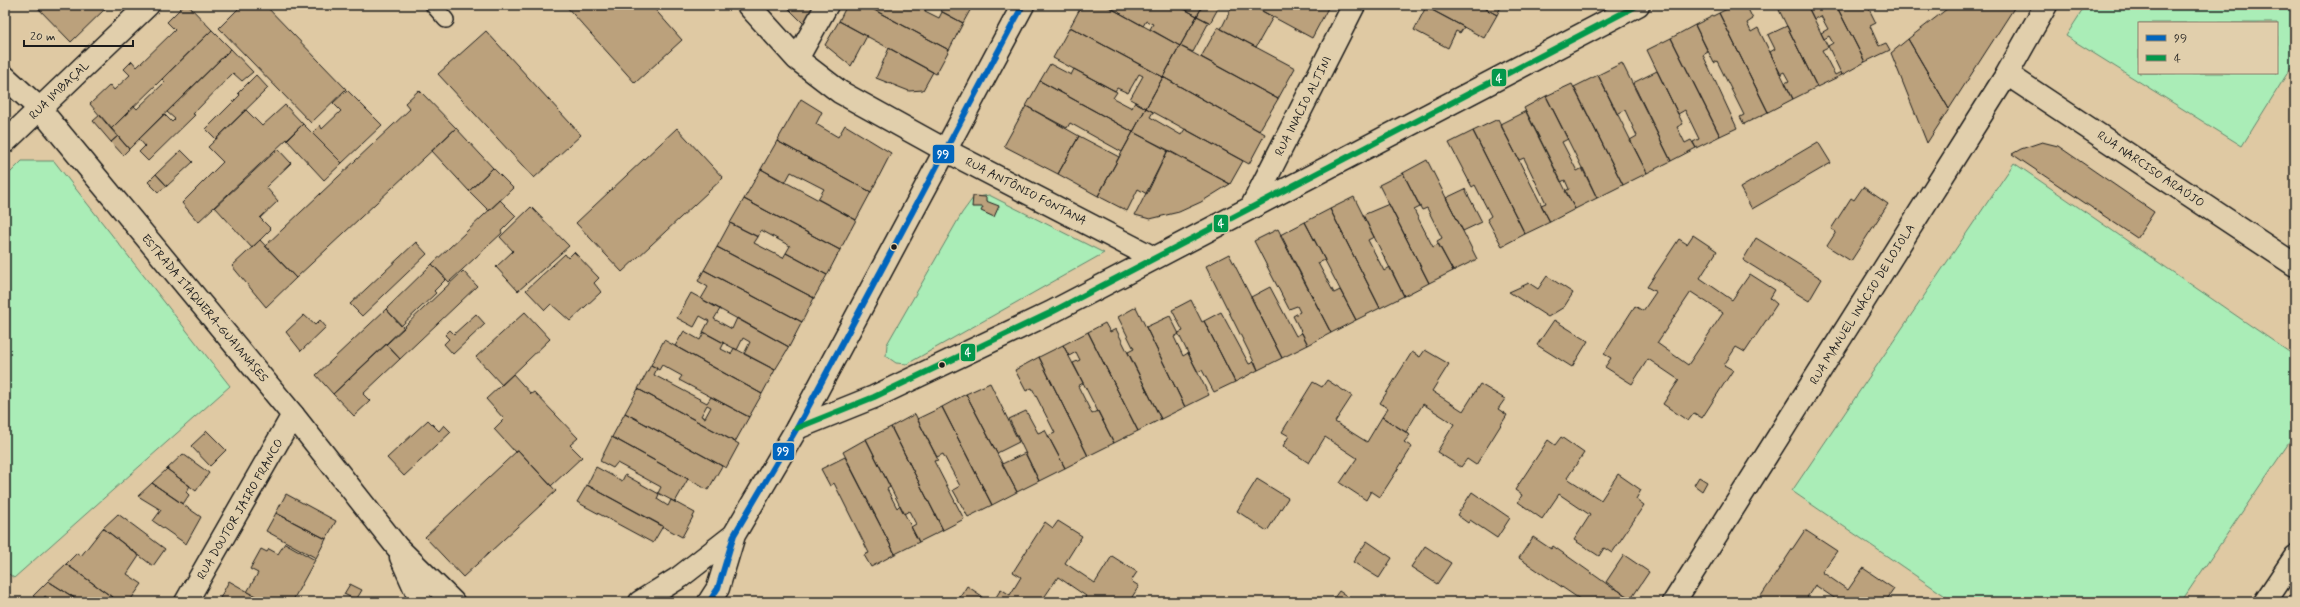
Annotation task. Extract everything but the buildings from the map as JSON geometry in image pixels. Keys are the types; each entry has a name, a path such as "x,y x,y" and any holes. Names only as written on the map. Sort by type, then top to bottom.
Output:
{"street":[{"name":"RUA IMBAÇAL","path":"5,142 148,5"},
{"name":"RUA ANTÔNIO FONTANA","path":"748,5 797,59 840,92 945,150 1154,258"},
{"path":"797,59 827,5"},
{"path":"709,602 718,588 734,535 797,428 1023,5"},
{"name":"RUA INACIO ALTINI","path":"1252,206 1354,5"},
{"path":"797,428 874,397 1043,316 1638,5"},
{"name":"RUA MANUEL INÁCIO DE LOIOLA","path":"1674,602 2007,74 2046,5"},
{"name":"RUA NARCISO ARAÚJO","path":"2007,74 2295,265"},
{"name":"ESTRADA ITAQUERA-GUAIANASES","path":"5,77 40,109 293,415 397,547 453,602"},
{"name":"RUA DOUTOR JAIRO FRANCO","path":"186,602 293,415"},
{"path":"640,602 680,577 734,535"},
{"name":"ESTRADA ITAQUERA-GUAIANASES","path":"397,547 421,602"},
{"path":"2265,602 2295,557"}],"lane":[{"path":"433,5 446,20"}],"green space":[{"path":"2086,5 2295,5 2295,61 2242,146 2066,36"},
{"path":"22,161 54,161 230,386 14,578 5,571 5,178"},
{"path":"2014,163 2295,356 2295,434 2181,602 1954,602 1792,491"},
{"path":"989,195 1104,253 907,364 896,363 886,356 887,344 962,213 973,198"}],"transit line":[{"name":"99","path":"709,602 718,588 734,535 797,428 1023,5"},
{"name":"4","path":"797,428 874,397 1050,313 1638,5"}]}
